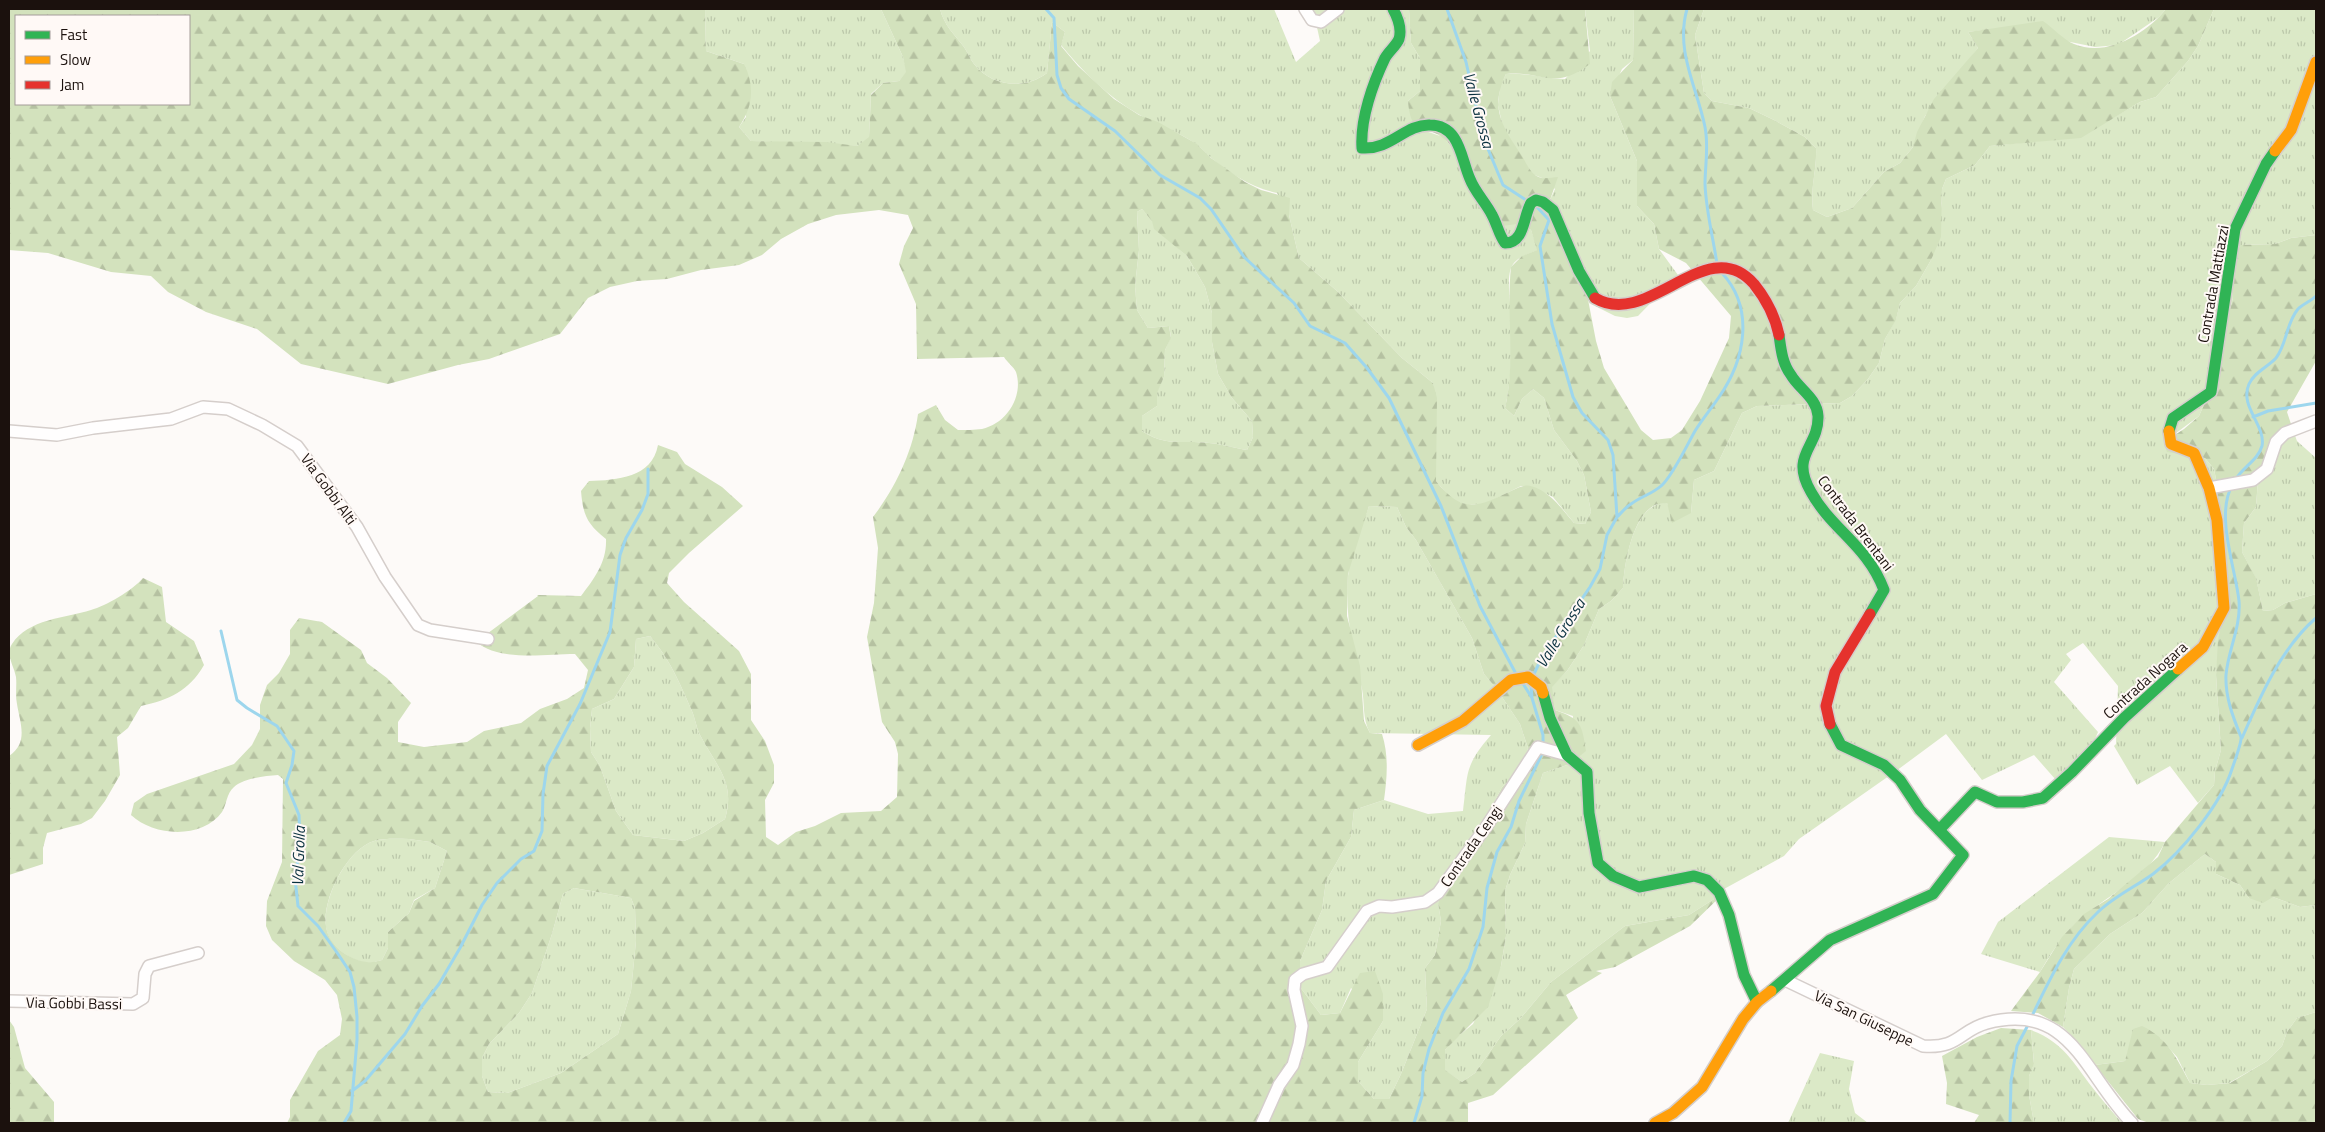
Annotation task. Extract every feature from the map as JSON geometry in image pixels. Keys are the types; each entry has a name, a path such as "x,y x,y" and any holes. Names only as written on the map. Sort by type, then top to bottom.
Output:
{"street":[{"path":"1306,9 1312,20 1321,22 1338,9"},
{"name":"Contrada Brentani","path":"1393,9 1399,18 1399,40 1387,54 1380,71 1362,128 1362,148 1372,151 1423,126 1432,124 1442,127 1453,136 1472,185 1490,210 1497,223 1500,236 1505,242 1512,243 1519,238 1525,213 1532,202 1536,200 1545,202 1553,210 1584,281 1594,298 1607,306 1621,306 1647,298 1703,271 1725,266 1737,269 1755,286 1771,309 1778,330 1780,355 1788,372 1816,404 1818,418 1804,456 1803,475 1815,498 1865,555 1880,576 1884,590 1833,680 1826,706 1831,727 1841,745 1884,765 1900,780 1920,810 1939,830"},
{"name":"Contrada Mattiazzi","path":"2209,488 2194,453 2172,444 2167,432 2170,421 2182,410 2201,402 2211,392 2235,229 2266,164 2290,130 2316,62"},
{"name":"Via Gobbi Alti","path":"9,431 57,435 93,428 171,419 203,407 228,409 262,425 297,446 357,527 385,577 418,625 430,630 488,639"},
{"path":"2209,488 2221,488 2253,480 2267,469 2276,442 2285,433 2316,421"},
{"name":"Contrada Nogara","path":"1939,830 1975,792 1997,802 2023,802 2043,798 2072,772 2124,718 2203,647 2224,608 2217,520 2209,488"},
{"path":"1418,745 1462,721 1512,680 1528,677 1541,687 1550,718 1567,755 1587,772 1589,813 1598,863 1613,876 1639,887 1694,876 1707,880 1719,892 1729,915 1744,975 1757,1002"},
{"name":"Contrada Cengi","path":"1262,1123 1279,1085 1294,1065 1299,1044 1302,1026 1294,990 1296,980 1303,974 1327,967 1367,911 1379,906 1392,907 1425,902 1438,893 1486,827 1538,747 1567,755"},
{"path":"1655,1123 1673,1113 1702,1087 1743,1019 1757,1002 1830,940 1933,894 1963,856 1939,830"},
{"name":"Via Gobbi Bassi","path":"9,1001 133,1004 143,998 145,974 149,966 198,953"},
{"name":"Via San Giuseppe","path":"1785,980 1923,1046 1937,1047 1952,1044 1984,1024 2015,1018 2040,1022 2068,1040 2120,1112 2132,1123"}],"green space":[{"path":"9,9 705,9 706,51 744,64 748,72 751,88 750,104 739,127 751,141 826,142 857,146 869,137 871,95 883,83 899,81 906,72 903,57 881,9 940,9 947,25 981,72 990,78 1009,84 1029,82 1047,73 1052,22 1065,32 1061,46 1078,66 1114,99 1139,115 1158,122 1197,144 1211,158 1245,182 1261,190 1290,198 1289,215 1299,258 1337,291 1402,358 1433,383 1437,398 1436,481 1446,492 1454,499 1472,505 1490,501 1522,486 1531,486 1550,496 1574,523 1585,524 1591,512 1584,475 1577,461 1554,430 1544,398 1533,389 1522,399 1514,416 1505,408 1510,373 1511,267 1522,256 1537,250 1531,230 1517,224 1502,226 1468,168 1452,147 1437,134 1420,128 1412,121 1408,101 1420,91 1420,58 1411,43 1409,9 1585,9 1590,64 1566,77 1548,78 1506,74 1499,98 1500,117 1509,136 1532,172 1542,178 1558,177 1550,200 1585,284 1596,341 1604,368 1641,430 1653,440 1671,438 1682,430 1700,401 1729,338 1731,316 1686,263 1659,249 1654,224 1637,206 1637,161 1610,96 1612,82 1633,60 1634,9 1704,9 1695,35 1704,93 1712,101 1749,108 1774,120 1805,137 1816,148 1812,194 1813,210 1827,217 1852,208 1884,172 1900,163 1913,147 1917,132 1934,99 1978,48 1968,32 2043,21 2062,37 2074,44 2087,48 2100,48 2125,41 2137,34 2148,27 2166,9 2214,9 2198,46 2188,61 2156,97 2140,102 2081,138 1990,146 1975,165 1946,179 1942,189 1941,237 1931,260 1916,286 1900,303 1896,320 1885,339 1879,363 1868,379 1852,396 1840,403 1757,406 1742,413 1714,471 1694,480 1691,513 1672,523 1667,503 1663,503 1655,505 1640,519 1631,542 1625,567 1623,588 1611,601 1599,609 1584,645 1567,671 1552,687 1555,710 1570,716 1579,724 1586,751 1570,764 1543,773 1526,824 1525,843 1510,875 1505,891 1506,936 1501,966 1488,1007 1445,1050 1445,1070 1462,1082 1475,1073 1501,1036 1520,1019 1551,982 1625,926 1689,915 1725,892 1690,926 1615,967 1596,971 1602,973 1566,995 1578,1018 1493,1095 1468,1103 1468,1123 287,1123 290,1117 290,1100 318,1051 340,1035 342,1019 337,995 325,980 294,961 272,940 266,926 267,901 282,862 283,779 278,775 267,776 238,784 231,790 222,812 214,821 191,831 165,831 152,828 131,815 134,803 147,794 234,764 252,745 260,729 260,705 267,685 279,673 290,654 290,630 299,618 322,622 361,650 367,663 387,678 411,703 398,722 398,742 424,747 467,742 484,731 521,723 540,709 567,699 584,688 588,670 575,654 510,655 486,648 476,642 537,595 581,596 595,577 602,563 606,539 590,524 583,507 581,491 589,481 622,478 641,471 649,464 658,445 677,452 685,464 722,487 743,506 669,573 667,583 684,602 739,651 751,674 751,720 765,741 774,765 774,783 765,800 766,837 778,845 796,832 815,826 841,813 881,811 897,797 898,754 895,742 882,722 867,637 874,603 878,548 873,517 896,481 908,455 918,414 936,405 945,420 958,430 982,429 991,426 999,422 1015,400 1018,381 1016,372 1004,357 917,359 916,304 899,264 904,246 913,228 908,215 879,210 836,215 808,224 781,239 762,255 739,265 701,270 667,279 637,281 610,287 588,298 560,334 489,359 458,365 388,384 301,364 257,329 206,312 168,292 151,276 111,272 48,253 9,250","holes":["1142,209 1152,221 1154,229 1187,256 1205,287 1212,313 1212,342 1218,374 1232,398 1252,421 1253,437 1247,450 1200,442 1167,441 1142,431 1142,416 1157,406 1157,393 1164,377 1165,350 1171,338 1169,326 1148,328 1137,310 1135,286 1139,250 1137,212","1369,506 1397,507 1406,527 1416,540 1472,638 1484,674 1496,688 1520,724 1528,748 1524,769 1502,787 1472,845 1449,875 1438,903 1441,921 1435,955 1425,968 1427,1009 1389,1099 1374,1099 1358,1081 1358,1062 1383,1021 1383,994 1375,971 1360,973 1340,1013 1321,1015 1300,987 1300,961 1322,910 1326,881 1351,837 1354,810 1384,800 1387,775 1384,742 1382,734 1370,733 1364,721 1360,666 1347,616 1348,574","650,636 674,671 692,712 697,729 718,765 726,784 728,806 725,819 703,833 684,841 633,835 616,811 600,766 591,752 590,728 592,709 614,699 634,667 636,639","409,839 430,842 447,851 435,888 414,901 409,913 388,932 388,948 382,960 374,962 360,961 347,955 335,945 326,926 328,902 338,876 346,864 364,846 378,840","574,888 631,898 635,908 636,941 631,991 618,1034 561,1073 507,1093 488,1092 482,1076 482,1058 489,1044 519,1013 532,993 563,894"]},
{"path":"705,9 881,9 903,57 907,72 899,81 883,83 871,94 869,138 857,146 751,141 739,127 746,117 744,64 706,51"},
{"path":"940,9 1274,9 1296,62 1320,41 1313,9 1409,9 1411,43 1420,58 1420,91 1408,101 1417,128 1443,137 1517,224 1531,230 1538,250 1517,260 1510,271 1512,347 1510,378 1505,408 1514,416 1522,399 1533,389 1544,398 1554,430 1577,461 1584,475 1591,512 1585,524 1574,523 1553,497 1530,486 1521,486 1485,504 1468,505 1452,500 1436,481 1436,417 1433,383 1402,358 1337,291 1299,258 1289,215 1277,193 1259,188 1241,179 1217,163 1189,139 1138,114 1116,100 1078,65 1061,45 1065,32 1052,22 1047,73 1029,82 1009,84 990,78 981,72 947,25"},
{"path":"1585,9 1634,9 1633,60 1622,69 1610,96 1637,161 1637,206 1654,224 1659,249 1678,275 1638,316 1627,318 1615,316 1589,303 1584,284 1550,200 1555,189 1542,178 1532,174 1503,128 1498,105 1500,86 1506,74 1565,79 1590,51"},
{"path":"1704,9 2166,9 2159,17 2118,45 2095,47 2002,28 1968,32 1978,48 1925,116 1913,147 1900,163 1884,172 1852,208 1827,217 1813,210 1812,193 1816,148 1805,137 1774,120 1749,108 1712,101 1704,93 1695,35"},
{"path":"2214,9 2316,9 2316,235 2291,238 2275,244 2241,245 2233,277 2233,298 2207,398 2199,416 2164,442 2205,458 2214,469 2217,484 2224,597 2216,675 2221,750 2215,771 2214,785 2198,803 2170,766 2137,785 2114,746 2116,744 2118,686 2083,643 2066,654 2071,660 2054,682 2098,732 2082,769 2063,788 2034,755 1982,780 1946,734 1799,839 1784,856 1724,889 1725,892 1689,915 1625,926 1551,982 1520,1019 1501,1036 1475,1073 1462,1082 1444,1070 1445,1050 1473,1024 1501,966 1506,936 1505,891 1510,875 1525,843 1526,824 1543,773 1570,764 1573,716 1555,710 1551,687 1567,671 1584,645 1599,609 1611,601 1623,588 1625,567 1631,542 1641,519 1648,510 1662,503 1667,503 1671,513 1691,513 1694,480 1714,471 1742,413 1757,406 1840,403 1852,396 1868,379 1879,363 1885,339 1896,319 1900,303 1916,286 1931,260 1942,203 1942,189 1946,179 1975,165 1990,146 2039,141 2113,118 2140,102 2156,97 2188,61 2198,46"},
{"path":"1142,209 1171,242 1187,256 1205,287 1212,313 1212,342 1218,374 1232,398 1252,421 1253,437 1247,450 1200,442 1167,441 1142,431 1142,416 1157,406 1156,393 1164,377 1165,350 1171,337 1169,326 1148,328 1137,310 1135,286 1139,250 1137,212"},
{"path":"2316,235 2316,361 2287,412 2293,430 2278,446 2258,479 2256,507 2244,523 2242,552 2256,578 2263,611 2273,610 2285,603 2316,594 2316,905 2300,907 2273,897 2263,903 2249,898 2240,885 2216,874 2216,862 2205,854 2169,883 2142,913 2110,934 2074,969 2063,1027 2038,1013 2011,1011 2040,972 2062,937 2084,914 2108,899 2158,857 2165,842 2214,785 2215,771 2221,750 2216,675 2218,640 2223,616 2217,484 2214,469 2205,458 2167,452 2164,442 2199,416 2207,398 2233,298 2233,258 2241,245 2275,244 2291,238"},
{"path":"2293,430 2297,441 2316,458 2316,594 2285,603 2273,610 2263,611 2256,579 2242,552 2244,523 2256,507 2258,479 2278,446"},
{"path":"1369,506 1397,507 1406,527 1416,540 1472,638 1484,674 1496,688 1520,724 1528,748 1524,769 1502,787 1472,845 1438,903 1441,921 1435,955 1425,968 1427,1009 1389,1099 1374,1099 1358,1081 1358,1062 1383,1021 1351,988 1340,1013 1321,1015 1300,987 1300,961 1322,910 1326,881 1351,837 1354,810 1384,800 1428,814 1463,811 1469,770 1476,755 1491,735 1370,733 1365,717 1347,604 1351,559"},
{"path":"143,578 162,587 166,622 194,641 204,665 192,682 185,688 161,701 141,706 128,728 117,737 120,775 105,801 92,818 81,824 47,833 43,848 43,864 9,875 9,756 19,745 22,732 16,701 16,677 9,652 10,648 27,629 37,624 104,605 119,597"},
{"path":"650,636 669,662 678,680 697,729 723,775 728,795 725,819 703,833 684,841 633,835 616,811 600,766 591,752 590,728 592,709 614,699 634,667 636,639"},
{"path":"2109,837 2165,842 2148,867 2074,925 2056,947 2040,972 1981,954 1998,922"},
{"path":"409,839 430,842 447,851 435,888 414,900 409,913 388,932 388,948 382,960 367,963 353,959 335,946 326,927 328,903 338,876 346,864 364,846 378,840"},
{"path":"2205,854 2216,862 2216,874 2240,885 2249,898 2273,897 2300,907 2316,905 2316,1012 2297,1018 2287,1032 2282,1046 2267,1061 2229,1083 2207,1085 2190,1083 2177,1057 2160,1038 2129,1049 2125,1061 2095,1065 2082,1047 2063,1027 2074,969 2110,934 2142,913 2169,883"},
{"path":"574,888 631,898 635,908 636,941 631,991 618,1034 561,1073 507,1093 488,1092 482,1076 482,1058 489,1044 519,1013 532,993 563,894"},
{"path":"2316,1012 2316,1123 2149,1123 2138,1119 2095,1065 2125,1061 2133,1029 2142,1026 2159,1037 2171,1050 2190,1083 2207,1085 2230,1083 2267,1061 2282,1046 2287,1032 2297,1018"},
{"path":"9,1020 14,1027 25,1068 54,1102 54,1123 9,1123"},
{"path":"2001,1028 2031,1030 2034,1064 2029,1076 2029,1095 2034,1123 1974,1123 1979,1115 1946,1104 1947,1083 1942,1056 1977,1037"},
{"path":"2031,1030 2051,1040 2073,1061 2122,1123 2034,1123 2029,1095 2029,1076 2034,1063"},
{"path":"1820,1053 1854,1061 1849,1089 1855,1113 1868,1123 1788,1123"}],"waterway":[{"path":"1046,9 1054,18 1057,75 1061,88 1069,99 1115,131 1160,175 1200,198 1211,209 1244,257 1294,303 1310,326 1345,343 1367,368 1389,398 1441,506 1480,606 1515,672"},
{"name":"Valle Grossa","path":"1447,9 1466,62 1482,132 1488,149 1503,185 1526,200"},
{"path":"1687,9 1684,24 1685,54 1705,127 1707,149 1706,194 1717,264"},
{"name":"Valle Grossa","path":"1533,676 1542,657 1590,587 1600,569 1607,535 1617,517 1613,455 1608,440 1582,413 1573,397 1552,324 1540,246 1549,220 1537,207"},
{"path":"1617,517 1629,505 1657,489 1665,482 1695,431 1728,383 1735,367 1743,335 1742,318 1739,302 1732,287 1722,273"},
{"path":"2236,479 2254,459 2262,446 2260,431 2247,400 2249,384 2254,376 2273,361 2280,352 2291,321 2298,309 2316,296"},
{"path":"2253,417 2268,411 2316,403"},
{"path":"352,1091 365,1081 405,1034 422,1006 439,984 482,905 497,883 521,859 534,851 542,831 543,794 547,766 580,704 610,632 620,555 626,538 642,510 648,494 648,469"},
{"path":"2031,1018 2060,962 2086,924 2103,907 2164,865 2188,840 2210,812 2227,783 2241,740 2230,707 2226,683 2227,666 2239,611 2237,588 2226,527 2227,498 2232,486"},
{"path":"2242,738 2264,690 2282,658 2316,618"},
{"name":"Val Grolla","path":"221,631 237,700 277,726 294,751 286,783 299,815 300,846 295,878 298,906 318,926 338,954 350,972 354,987 357,1040 351,1111 344,1123"},
{"path":"1522,682 1532,698"},
{"name":"Valle Grossa","path":"1414,1123 1422,1096 1423,1073 1429,1049 1443,1013 1469,969 1483,927 1487,888 1497,852 1511,827 1519,801 1543,752 1543,735 1532,698 1531,685"},
{"path":"2010,1123 2011,1081 2017,1046 2029,1023"}],"traffic: fast":[{"path":"1393,9 1399,24 1399,39 1385,58 1372,90 1365,113 1362,148 1372,148 1381,145 1413,128 1421,126 1440,126 1448,131 1458,144 1472,184 1494,218 1505,243 1512,242 1520,234 1531,203 1536,200 1543,202 1553,210 1579,271 1595,298"},
{"path":"2169,431 2173,418 2211,392 2235,229 2266,164 2275,151"},
{"path":"1779,335 1782,356 1788,370 1794,380 1811,399 1817,410 1817,427 1804,460 1805,479 1819,505 1868,561 1877,574 1884,590 1870,614"},
{"path":"1939,830 1975,792 1997,802 2023,802 2043,798 2072,772 2124,718 2178,669"},
{"path":"1543,693 1550,718 1567,755 1587,772 1589,813 1598,863 1613,876 1639,887 1694,876 1707,880 1719,892 1729,915 1744,975 1757,1002"},
{"path":"1771,991 1830,940 1933,894 1963,855 1920,810 1900,780 1884,765 1841,745 1830,724"}],"traffic: slow":[{"path":"2275,151 2291,130 2316,62"},
{"path":"2169,431 2171,444 2194,453 2209,488 2217,520 2224,608 2203,647 2178,669"},
{"path":"1418,745 1463,721 1511,680 1528,677 1541,687 1543,693"},
{"path":"1655,1123 1673,1113 1702,1087 1743,1019 1757,1002 1771,991"}],"traffic: jam":[{"path":"1595,298 1615,304 1636,302 1697,273 1717,268 1736,270 1754,284 1770,308 1779,335"},
{"path":"1830,724 1826,706 1835,672 1870,614"}]}
